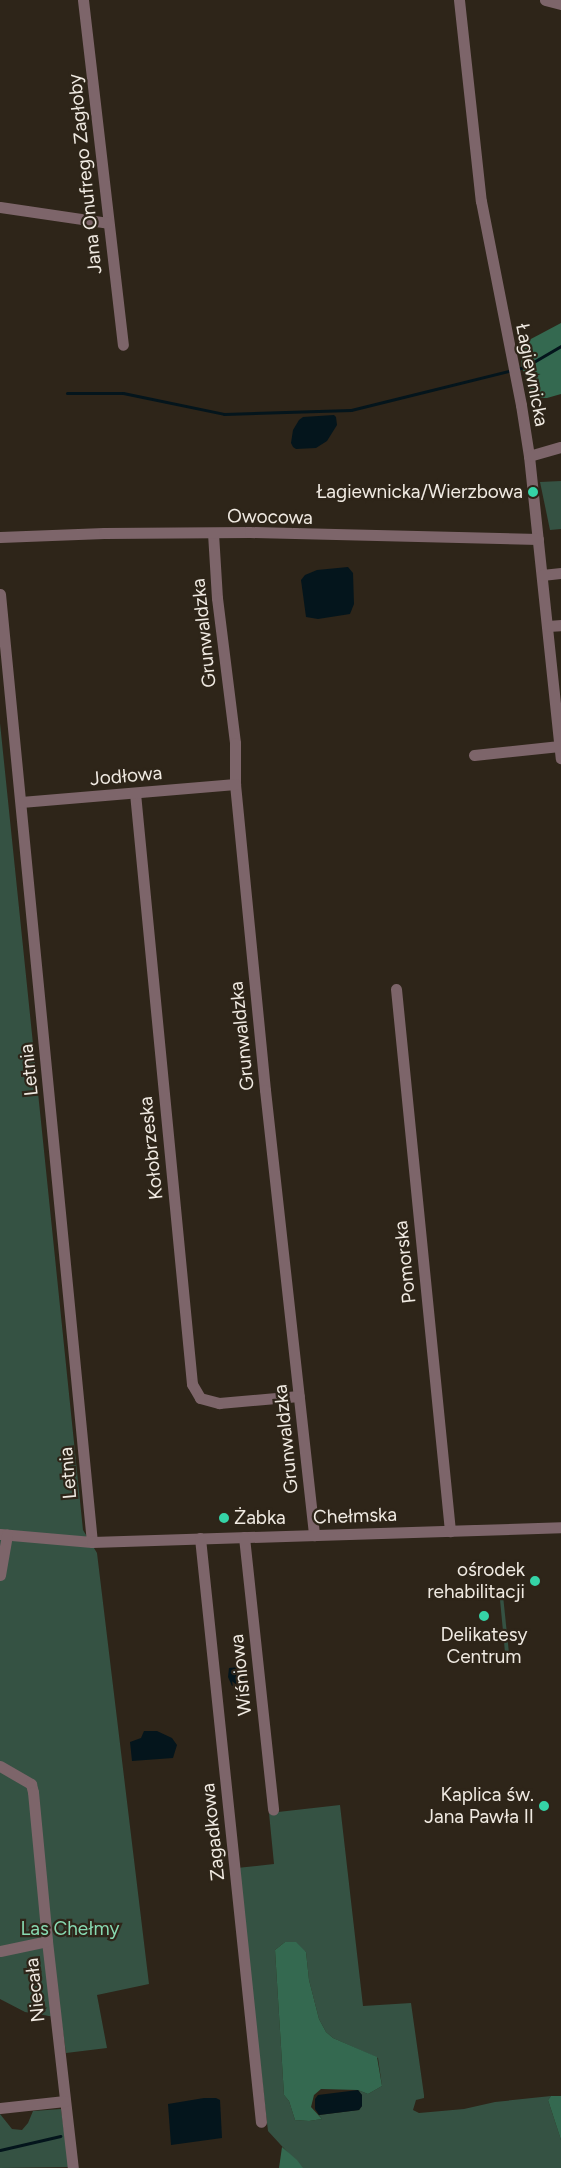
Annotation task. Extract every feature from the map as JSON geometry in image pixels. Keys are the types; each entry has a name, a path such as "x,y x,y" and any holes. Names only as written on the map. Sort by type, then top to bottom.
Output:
{"street":[{"name":"Jana Onufrego Zagłoby","path":"83,0 123,345"},
{"name":"Łagiewnicka","path":"459,0 481,201 529,456 560,731 560,752"},
{"path":"546,0 561,4"},
{"path":"0,207 108,223"},
{"path":"529,456 561,447"},
{"name":"Owocowa","path":"0,537 104,533 213,533 538,539"},
{"name":"Grunwaldzka","path":"213,533 217,598 235,743 235,784 314,1535"},
{"path":"542,575 561,573"},
{"name":"Letnia","path":"0,594 92,1542"},
{"path":"548,626 561,625"},
{"path":"474,755 560,752"},
{"name":"Jodłowa","path":"21,802 235,784"},
{"name":"Kołobrzeska","path":"135,793 192,1384 200,1398 219,1403 299,1396"},
{"name":"Pomorska","path":"396,989 450,1531"},
{"name":"Chełmska","path":"4,1534 92,1542 561,1527"},
{"path":"0,1575 4,1534"},
{"name":"Wiśniowa","path":"244,1537 273,1809"},
{"name":"Zagadkowa","path":"200,1538 261,2122"},
{"name":"Niecała","path":"0,1766 31,1784 33,1792 64,2101 73,2168"},
{"path":"0,1951 47,1941"},
{"path":"0,2108 64,2101"}],"green space":[{"path":"561,323 561,394 547,398 533,398 521,365 522,348 529,340"},
{"path":"561,481 561,529 550,530 540,482"},
{"name":"Las Chełmy","path":"0,723 83,1530 97,1553 149,1984 97,1995 107,2048 66,2053 61,2018 25,2012 0,1999"},
{"path":"502,1586 510,1663 506,1663 499,1589"},
{"path":"340,1805 363,2006 411,2003 424,2095 424,2098 416,2100 413,2110 419,2113 464,2109 495,2102 551,2096 548,2100 561,2140 561,2168 302,2168 268,2131 237,1868 274,1864 269,1813","holes":["285,1942 306,1952 309,1980 319,2019 326,2032 333,2038 378,2058 382,2086 368,2094 358,2090 362,2095 362,2106 359,2110 319,2115 322,2119 309,2121 295,2120 289,2101 284,2095 275,1950"]},
{"path":"285,1942 296,1942 306,1952 309,1980 319,2019 326,2032 333,2038 377,2057 382,2086 368,2094 358,2090 321,2089 314,2095 311,2107 322,2119 309,2121 295,2120 289,2101 284,2095 275,1950"},
{"path":"551,2096 561,2096 561,2140 548,2100"},
{"path":"61,2109 69,2167 0,2168 0,2114 12,2129 22,2130 28,2123 33,2111"},
{"path":"282,2147 297,2160 303,2168 279,2168"}],"shaded area":[{"path":"334,415 337,425 327,441 316,448 296,449 293,447 291,443 293,430 299,420 303,417"},
{"path":"348,567 353,573 354,604 350,614 318,619 306,617 301,580 305,575 317,570"},
{"path":"239,1667 244,1673 244,1683 232,1686 228,1677 229,1668"},
{"path":"144,1731 157,1731 172,1738 177,1745 173,1758 132,1761 130,1742 141,1738"},
{"path":"358,2090 362,2095 362,2106 359,2110 319,2115 315,2109 315,2099 318,2095"},
{"path":"204,2098 220,2100 222,2138 171,2145 168,2104"}],"waterway":[{"path":"67,393 123,393 224,414 351,410 525,367 561,346"},
{"path":"0,2150 60,2136"}],"place":[{"name":"Łagiewnicka/Wierzbowa","path":"533,492"},
{"name":"Żabka","path":"224,1518"},
{"name":"ośrodek rehabilitacji","path":"535,1581"},
{"name":"Delikatesy Centrum","path":"484,1616"},
{"name":"Kaplica św. Jana Pawła II","path":"544,1806"}]}
